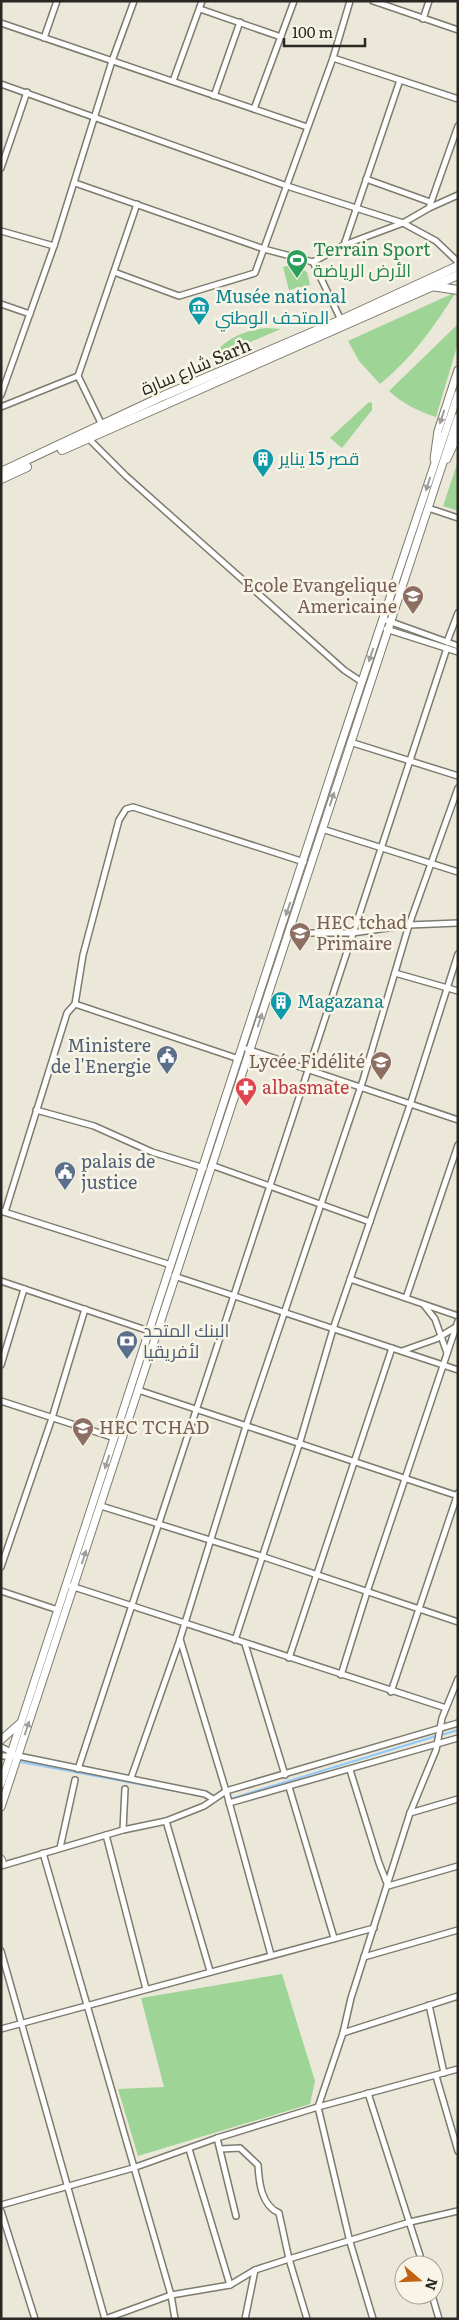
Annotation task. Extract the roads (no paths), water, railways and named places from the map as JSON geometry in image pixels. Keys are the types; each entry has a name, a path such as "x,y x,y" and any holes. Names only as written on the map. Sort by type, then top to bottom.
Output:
{"highway":[{"name":"شارع سارة Sarh","path":"1,472 163,396 341,320 458,266"},
{"name":"شارع سارة Sarh","path":"1,478 458,274"},
{"path":"429,286 458,290"}],"main road":[{"path":"410,550 428,508 438,465 434,450 438,431 458,370"},
{"path":"1,1784 4,1768 13,1755 74,1587 101,1506 138,1390 171,1276 172,1265 239,1058 247,1049 288,933 350,742 385,625 454,420 458,394"},
{"path":"438,465 451,452 458,435"},
{"path":"1,1808 21,1722 150,1330 211,1165 304,862 362,682 385,625"},
{"path":"1,1740 21,1722"}],"street":[{"path":"44,38 57,1"},
{"path":"1,395 54,246 112,61 134,1"},
{"path":"172,81 202,1"},
{"path":"254,109 294,1"},
{"path":"114,272 179,296 255,273 287,186 306,127 333,58 350,1"},
{"path":"372,1 458,30"},
{"path":"423,19 429,1"},
{"path":"200,8 281,37"},
{"path":"214,96 240,22"},
{"path":"1,23 306,127"},
{"path":"333,58 458,100"},
{"path":"344,245 400,80"},
{"path":"1,84 287,186 404,222 436,241 458,262"},
{"path":"1,168 27,92"},
{"path":"429,205 458,126"},
{"path":"366,179 429,205"},
{"path":"75,183 264,249 313,262 344,245 404,222 429,205 458,195"},
{"path":"102,425 78,376 137,204"},
{"path":"1,231 54,246"},
{"path":"313,262 341,320"},
{"path":"1,304 30,314"},
{"path":"1,370 9,372"},
{"path":"1,407 78,376"},
{"path":"88,438 126,476 330,657 362,682"},
{"path":"428,508 458,518"},
{"path":"78,1769 458,613"},
{"path":"385,625 447,645 458,646"},
{"path":"447,645 458,652"},
{"path":"350,742 458,776"},
{"path":"131,1778 180,1639 183,1623 246,1426 360,1087 409,925 458,788"},
{"path":"172,1265 3,1211 66,1013 75,1004 89,932 118,820 126,809 133,807 304,862"},
{"path":"322,829 432,862 458,872"},
{"path":"288,933 352,933 409,925 458,923"},
{"path":"235,1640 299,1444 333,1329 410,1105 458,954"},
{"path":"395,973 458,990"},
{"path":"75,1004 239,1058"},
{"path":"247,1049 458,1120"},
{"path":"36,1110 94,1126 152,1152 204,1168"},
{"path":"406,1298 458,1145"},
{"path":"211,1165 370,1222"},
{"path":"171,1276 458,1370"},
{"path":"350,1279 458,1316"},
{"path":"1,1281 150,1330"},
{"path":"1,1365 24,1289"},
{"path":"420,1303 426,1306 435,1319 447,1353"},
{"path":"1,1567 52,1418 85,1309"},
{"path":"402,1351 442,1336 457,1324"},
{"path":"341,1675 457,1324"},
{"path":"289,1658 392,1348"},
{"path":"138,1390 457,1495 391,1692"},
{"path":"1,1401 115,1438"},
{"path":"101,1506 261,1556 458,1622"},
{"path":"66,1584 391,1692 446,1708"},
{"path":"1,1592 58,1610"},
{"path":"180,1639 226,1791 271,1955"},
{"path":"245,1644 285,1775"},
{"path":"373,2319 350,2242 318,2107 343,2033 364,1957 410,1813 438,1742 439,1730 446,1708 458,1680"},
{"path":"3,1862 43,1853 123,1830 166,1821 204,1806 226,1791 458,1723"},
{"path":"229,1803 350,1770 438,1742 458,1738"},
{"path":"1,1747 13,1755"},
{"path":"1,1756 13,1755 131,1778 205,1794 213,1799"},
{"path":"350,1770 388,1886"},
{"path":"60,1848 75,1780"},
{"path":"289,1786 334,1938"},
{"path":"123,1830 125,1789"},
{"path":"410,1813 458,1799"},
{"path":"166,1821 210,1971"},
{"path":"106,1835 146,1989"},
{"path":"43,1853 171,2295 175,2319"},
{"path":"388,1886 458,1866"},
{"path":"1,2028 374,1928"},
{"path":"364,1957 458,1930"},
{"path":"1,1951 105,2319 171,2295 230,2285 255,2270 410,2222 458,2211"},
{"path":"343,2033 458,1996"},
{"path":"429,2004 444,2074"},
{"path":"1,2204 133,2168 217,2138 318,2107 458,2069"},
{"path":"436,2076 458,2152"},
{"path":"368,2093 420,2255"},
{"path":"217,2138 236,2216"},
{"path":"221,2149 240,2148 254,2159 258,2165 260,2188 275,2211 279,2213 289,2259 307,2319"},
{"path":"189,2149 230,2285"},
{"path":"1,2211 35,2319"},
{"path":"244,2319 255,2270"},
{"path":"435,2305 439,2319"}],"waterway":[{"path":"441,1735 458,1730"},
{"path":"230,1799 436,1736"},
{"path":"21,1762 197,1795"}],"place":[{"name":"Terrain Sport الأرض الرياضة","path":"297,279"},
{"name":"Musée national المتحف الوطني","path":"199,326"},
{"name":"قصر 15 يناير","path":"263,478"},
{"name":"Ecole Evangelique Americaine","path":"413,615"},
{"name":"HEC tchad Primaire","path":"300,952"},
{"name":"Magazana","path":"281,1021"},
{"name":"Ministere de l'Energie","path":"167,1075"},
{"name":"Lycée Fidélité","path":"381,1081"},
{"name":"albasmate","path":"246,1107"},
{"name":"palais de justice","path":"65,1191"},
{"name":"البنك المتحد لأفريقيا","path":"127,1360"},
{"name":"HEC TCHAD","path":"83,1447"}]}
